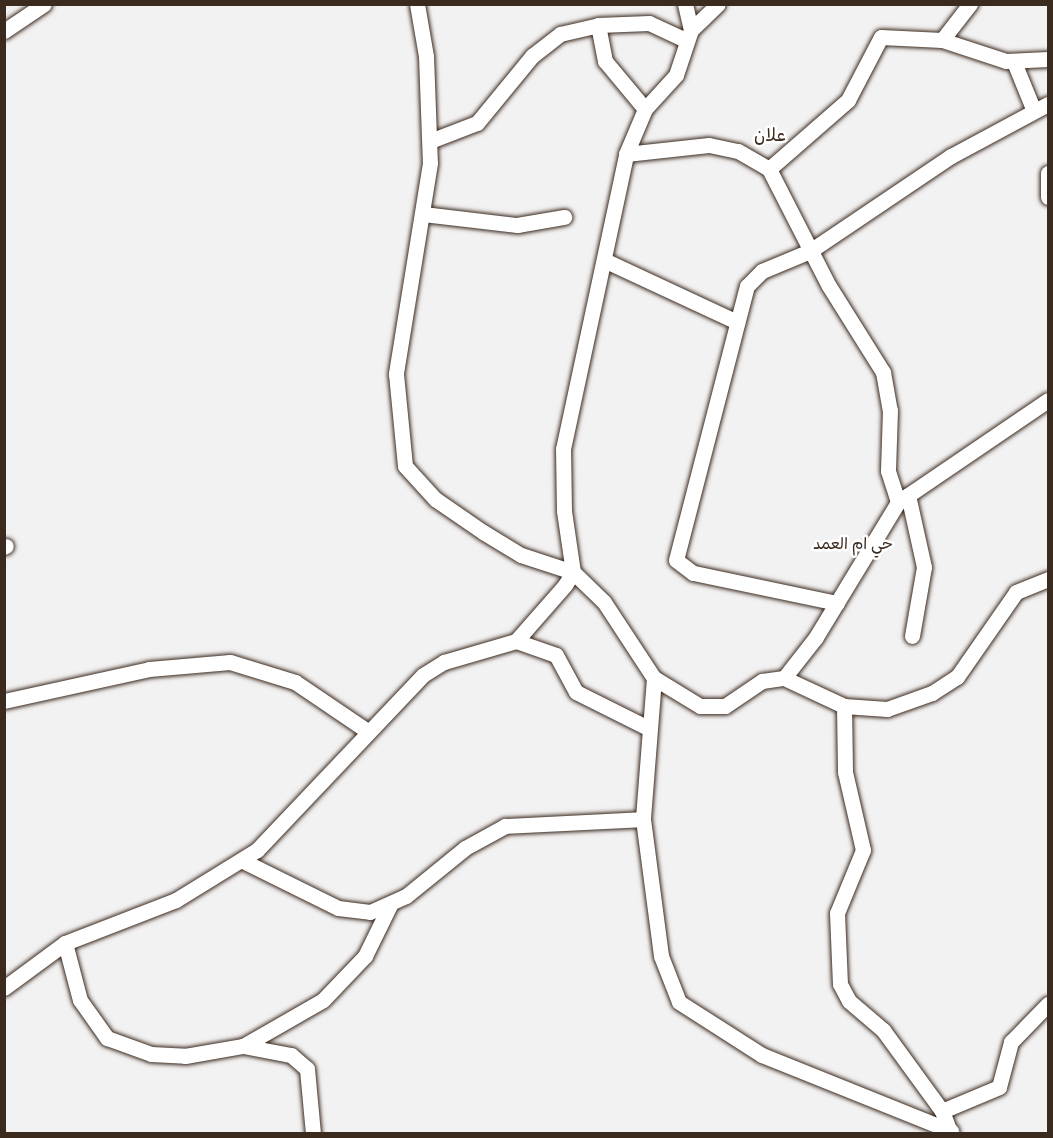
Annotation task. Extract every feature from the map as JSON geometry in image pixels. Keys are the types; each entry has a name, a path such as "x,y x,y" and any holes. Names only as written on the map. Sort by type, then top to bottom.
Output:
{"street":[{"path":"4,31 44,4"},
{"path":"4,988 65,943 150,912 243,861 291,819 366,730 433,668 516,641 573,572 565,520 563,449 626,154 645,109 676,75 688,35 685,4"},
{"path":"688,35 718,4"},
{"path":"942,40 970,4"},
{"path":"420,6 430,141 423,214 396,374 405,466 435,499 492,538 573,572 604,602 654,678 687,701 712,708 735,702 762,681 784,678 844,706 887,709 947,685 966,668 1016,592 1048,579"},
{"path":"430,141 477,123 550,39 598,25 649,23 688,35"},
{"path":"598,25 608,67 645,109"},
{"path":"769,169 848,100 884,35 942,40 1014,63 1048,59"},
{"path":"1014,63 1034,111"},
{"path":"837,603 693,573 676,560 737,322 752,279 810,251 951,156 1048,104"},
{"path":"626,154 720,146 769,169 810,251 883,372 890,410 888,471 903,499 924,567 912,636"},
{"path":"1048,173 1048,197"},
{"path":"423,214 517,225 564,217"},
{"path":"604,260 737,322"},
{"path":"784,678 837,603 903,499 1048,400"},
{"path":"516,641 558,657 576,692 648,728"},
{"path":"4,701 149,669 231,662 295,682 366,730"},
{"path":"654,678 648,728 643,819 661,956 686,1010 762,1055 951,1132"},
{"path":"844,706 845,772 863,850 837,913 840,984 849,1001 883,1030 942,1111 951,1132"},
{"path":"243,861 339,908 370,912 390,905 481,837 505,826 643,819"},
{"path":"65,943 80,1000 107,1038 151,1054 185,1056 243,1046 281,1029 344,981 377,937 390,905"},
{"path":"942,1111 999,1086 1011,1042 1048,1004"},
{"path":"243,1046 291,1054 307,1069 313,1134"}],"district":[{"name":"علان","path":"770,135"},
{"name":"حي ام العمد","path":"853,543"}]}
